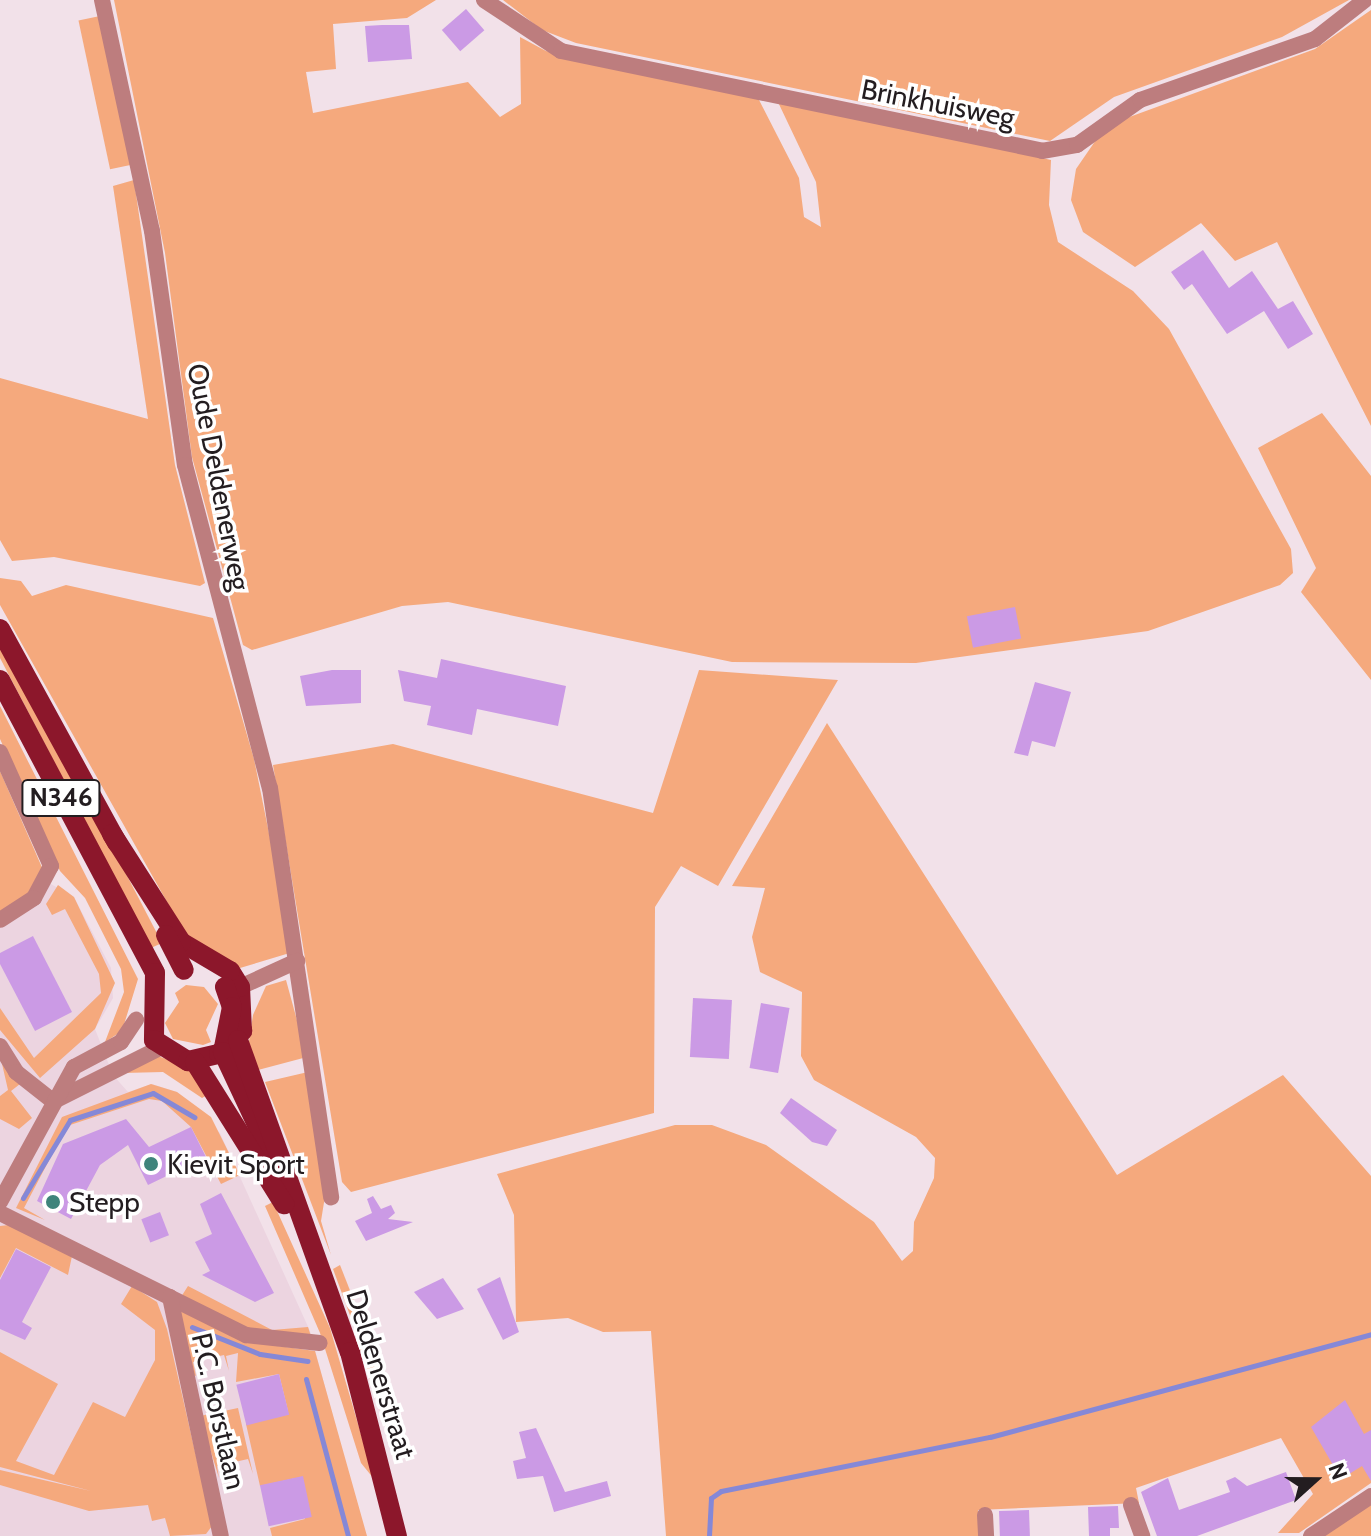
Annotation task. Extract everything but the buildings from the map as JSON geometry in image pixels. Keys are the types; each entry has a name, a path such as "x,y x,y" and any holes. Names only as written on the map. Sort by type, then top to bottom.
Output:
{"main road":[{"name":"N346","path":"0,629 112,834 189,961"},
{"name":"N346","path":"0,680 153,984"},
{"path":"136,1020 153,984 189,961 233,987 230,1046 195,1062 160,1048 149,1022 153,984"},
{"name":"Deldenerstraat","path":"230,1046 282,1172 301,1233 350,1352 397,1536"},
{"name":"Deldenerstraat","path":"195,1062 301,1233"}],"street":[{"name":"Oude Deldenerweg","path":"102,0 152,231 185,465 217,607 262,750 297,961 331,1197"},
{"name":"Brinkhuisweg","path":"484,0 544,44 607,64 1042,151 1077,145 1140,100 1315,39 1365,0"},
{"path":"0,752 51,866 34,898 0,920"},
{"path":"233,987 297,961"},
{"path":"0,1202 74,1067 121,1042 136,1020"},
{"path":"0,1046 16,1072 54,1102"},
{"path":"54,1102 160,1048"},
{"path":"0,1213 246,1335 320,1343"},
{"name":"P.C. Borstlaan","path":"170,1297 221,1536"},
{"path":"1311,1536 1371,1496"},
{"path":"1131,1505 1142,1536"},
{"path":"985,1515 986,1536"}],"shaded area":[{"path":"114,0 436,0 407,18 333,24 336,69 306,72 313,113 468,82 500,117 521,104 520,37 546,51 757,96 799,178 804,217 821,227 816,182 777,100 1051,160 1049,205 1058,242 1133,291 1169,329 1291,549 1293,573 1280,585 1148,631 916,663 732,662 448,602 402,606 252,650 243,645 192,457 165,253"},
{"path":"503,0 1349,0 1282,37 1114,97 1050,141 576,43 542,30"},
{"path":"1371,10 1371,426 1277,242 1235,261 1201,223 1135,267 1083,232 1071,200 1076,169 1098,137 1124,119 1315,49"},
{"path":"100,16 132,165 110,169 78,21"},
{"path":"134,180 175,465 205,583 200,586 54,557 12,561 0,540 0,378 148,419 113,186"},
{"path":"1322,413 1371,476 1371,680 1301,592 1316,568 1258,448"},
{"path":"0,578 21,581 32,596 66,585 213,618 254,759 293,952 240,968 185,934 0,605"},
{"path":"0,645 162,943 151,948 0,658"},
{"path":"699,670 838,680 718,886 681,866 655,907 654,1113 351,1192 342,1182 273,765 393,744 653,813"},
{"path":"0,706 138,979 122,1031 105,1042 124,992 121,969 85,898 60,871 0,739"},
{"path":"827,723 1117,1175 1283,1075 1371,1176 1371,1483 1299,1533 1278,1533 1313,1494 1281,1438 1136,1488 1139,1503 978,1510 979,1536 666,1536 651,1331 603,1332 568,1318 516,1322 514,1215 497,1174 675,1125 712,1125 766,1145 874,1222 902,1261 913,1251 914,1222 934,1178 935,1158 916,1137 814,1080 801,1056 802,992 760,972 752,937 765,888 732,886"},
{"path":"0,771 44,872 39,887 0,913"},
{"path":"42,879 74,897 111,968 113,998 95,1029 113,1075 128,1092 152,1084 177,1092 220,1133 310,1331 365,1536 0,1536 0,908"},
{"path":"58,885 74,897 115,983 95,1029 40,1078 0,1030 0,1008 34,1058 101,993 99,974 65,909 52,915 46,904"},
{"path":"286,980 307,1057 258,1070 248,1048 253,1015 266,986"},
{"path":"186,985 204,987 218,1004 206,1030 211,1042 203,1045 173,1039 165,1023 179,1002 175,993"},
{"path":"0,1055 20,1084 11,1091 32,1118 19,1129 0,1119 0,1096 8,1090"},
{"path":"158,1056 187,1067 211,1093 202,1098 163,1072 123,1073"},
{"path":"308,1072 327,1184 321,1221 331,1255 265,1082"},
{"path":"151,1084 177,1092 211,1117 240,1175 221,1184 191,1127 162,1101 149,1099 67,1126 24,1208 45,1220 16,1208 62,1117"},
{"path":"273,1202 330,1328 374,1479 361,1463 320,1333 265,1206"},
{"path":"9,1225 72,1256 68,1275 16,1248 0,1278 0,1226"},
{"path":"340,1265 364,1326 355,1329 333,1269"},
{"path":"132,1286 157,1302 167,1329 212,1526 206,1534 170,1536 165,1518 152,1521 148,1505 89,1511 0,1485 0,1470 91,1491 0,1467 0,1352 58,1384 16,1461 54,1475 93,1402 125,1417 155,1360 155,1330 121,1304"},
{"path":"188,1286 272,1330 308,1327 312,1339 274,1341 181,1297"},
{"path":"176,1309 248,1342 315,1351 367,1536 272,1536 270,1528 305,1519 296,1478 260,1486 246,1424 288,1411 279,1374 236,1382 238,1353 226,1356 229,1371 224,1355 193,1362 196,1376 190,1373"},
{"path":"367,1337 391,1406 386,1429 358,1342"},
{"path":"238,1408 253,1474 248,1459 217,1466 219,1478 200,1416"},
{"path":"1371,1500 1371,1536 1320,1536"}],"waterway":[{"path":"23,1198 70,1120 153,1093 194,1117"},
{"path":"192,1327 260,1354 307,1361"},
{"path":"709,1536 711,1498 721,1491 990,1437 1371,1334"},
{"path":"306,1379 348,1536"}],"place":[{"name":"Kievit Sport","path":"151,1164"},
{"name":"Stepp","path":"53,1202"}]}
